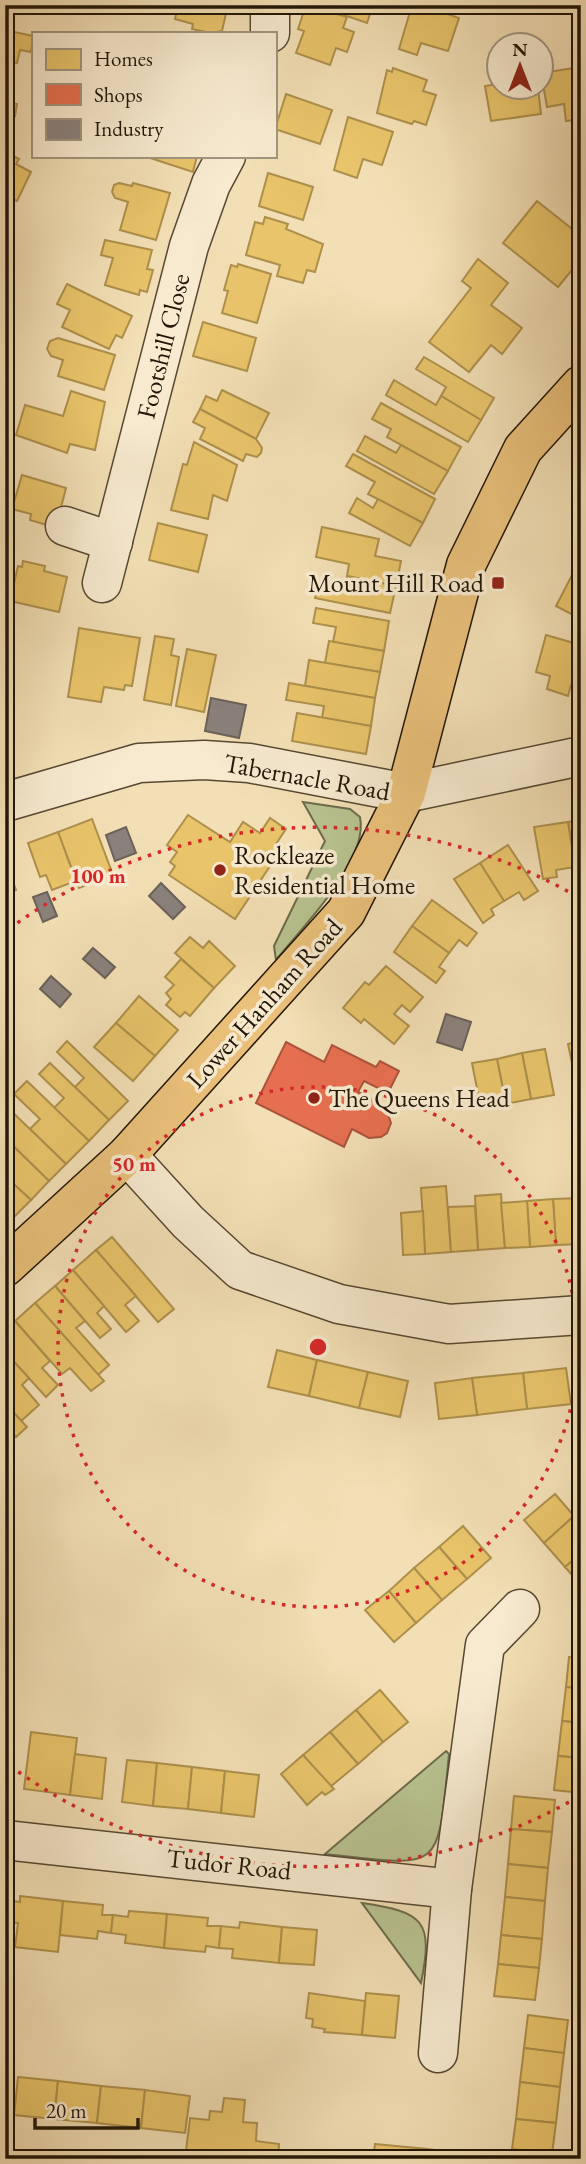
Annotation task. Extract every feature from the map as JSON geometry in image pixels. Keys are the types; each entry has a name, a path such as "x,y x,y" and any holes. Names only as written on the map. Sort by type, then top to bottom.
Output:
{"main road":[{"name":"Lower Hanham Road","path":"5,1267 127,1155 346,912 406,793 466,565 523,449 581,385"}],"street":[{"path":"270,5 270,32"},
{"name":"Footshill Close","path":"102,583 189,246 211,184 225,158"},
{"path":"65,526 113,542"},
{"path":"406,793 581,755"},
{"name":"Tabernacle Road","path":"5,802 139,763 204,760 250,763 406,793"},
{"path":"127,1155 188,1222 240,1270 339,1304 449,1324 581,1315"},
{"path":"438,2053 452,1889 485,1644 520,1609"},
{"name":"Tudor Road","path":"5,1840 452,1889"}],"green space":[{"path":"303,802 350,809 360,817 360,834 354,853 332,892 276,960 274,946 325,841"},
{"path":"446,1751 449,1754 441,1822 436,1842 427,1854 413,1860 393,1861 325,1854"},
{"path":"362,1903 399,1910 419,1923 426,1945 421,1983"}],"building: Homes":[{"path":"178,5 228,5 222,31 192,29 193,24 175,19"},
{"path":"306,5 347,17 343,28 354,32 347,52 336,48 330,65 296,53 304,31 298,29"},
{"path":"334,5 373,5 367,23 332,11"},
{"path":"412,5 422,5 459,18 448,51 421,43 417,55 399,49"},
{"path":"5,30 32,36 31,52 20,50 17,63 5,60"},
{"path":"581,67 581,119 566,121 564,104 547,107 546,102 554,102 554,71"},
{"path":"393,68 427,80 423,91 436,95 426,125 414,121 412,124 377,113 387,70 392,72"},
{"path":"5,87 10,88 7,102 17,104 15,116 5,114"},
{"path":"286,94 332,110 320,144 276,129"},
{"path":"488,102 540,102 541,114 491,121"},
{"path":"348,117 393,132 382,165 363,159 357,178 334,170"},
{"path":"5,152 19,159 16,164 31,172 17,201 5,196"},
{"path":"150,158 196,158 193,172"},
{"path":"268,173 313,187 303,220 259,206"},
{"path":"119,183 132,186 133,183 170,193 156,240 120,230 128,202 115,198 112,192 114,185"},
{"path":"537,201 581,236 581,259 558,287 503,243"},
{"path":"265,217 288,224 286,229 323,244 315,272 307,270 303,283 277,276 280,265 246,255 255,222 263,224"},
{"path":"105,240 152,250 147,269 153,270 147,292 140,290 139,295 105,285 113,258 101,255"},
{"path":"478,259 508,283 491,305 522,328 502,354 491,345 469,372 429,342 471,288 462,281"},
{"path":"238,264 271,274 257,323 222,313 228,291 224,290 231,265 237,267"},
{"path":"67,284 132,316 122,338 116,335 109,349 62,327 70,310 57,304"},
{"path":"203,322 256,338 247,371 193,356"},
{"path":"58,338 115,355 104,390 58,376 63,360 51,356 47,349 50,341"},
{"path":"424,357 494,398 481,420 441,396 446,387 416,369"},
{"path":"394,380 436,405 441,396 481,420 468,442 386,395"},
{"path":"222,390 269,413 256,439 200,409 206,396 217,401"},
{"path":"71,391 105,402 95,450 70,444 67,453 16,435 25,405 63,416"},
{"path":"381,403 461,447 448,471 387,437 391,429 372,419"},
{"path":"200,409 256,439 262,448 261,453 257,457 246,454 243,461 200,439 205,428 193,422"},
{"path":"365,436 396,453 401,445 448,471 434,494 357,451"},
{"path":"194,442 237,465 227,501 213,495 208,519 171,510 183,464 187,465"},
{"path":"353,454 435,499 423,523 368,494 375,482 346,466"},
{"path":"22,475 66,488 57,523 50,526 30,520 31,514 12,509"},
{"path":"357,498 373,508 378,499 423,523 410,546 349,513"},
{"path":"158,523 207,535 198,572 149,560"},
{"path":"322,527 379,539 375,556 401,561 396,586 347,576 349,564 316,557"},
{"path":"581,559 581,580 572,575"},
{"path":"23,561 45,566 44,571 67,577 59,612 10,601 18,566 22,567"},
{"path":"572,575 581,580 581,619 556,606"},
{"path":"347,576 396,586 390,613 315,598 319,582 345,587"},
{"path":"316,608 389,621 384,651 333,642 336,627 313,623"},
{"path":"79,628 140,638 132,686 125,685 124,690 104,687 101,702 68,697"},
{"path":"546,635 581,645 581,687 571,685 568,696 547,689 550,676 536,672"},
{"path":"155,636 174,639 171,655 179,657 171,705 144,700"},
{"path":"329,641 384,651 380,672 325,663"},
{"path":"187,649 216,655 204,712 176,706"},
{"path":"309,660 380,672 375,698 305,686"},
{"path":"289,683 375,698 371,726 322,718 324,706 286,700"},
{"path":"297,713 371,726 366,754 292,741"},
{"name":"Rockleaze Residential Home","path":"188,815 230,842 243,822 260,833 270,818 286,829 276,844 282,848 235,919 169,875 175,866 170,862 177,852 167,845"},
{"path":"92,819 113,875 79,888 58,832"},
{"path":"581,820 581,875 577,876 568,822"},
{"path":"568,822 575,867 556,870 557,877 543,879 534,827"},
{"path":"58,832 76,881 52,890 46,875 40,877 28,843"},
{"path":"508,845 538,891 524,900 519,892 504,901 480,863"},
{"path":"5,861 16,890 5,894"},
{"path":"480,863 504,901 491,909 494,915 483,923 454,879"},
{"path":"432,900 477,933 467,946 459,940 449,953 412,926"},
{"path":"412,926 449,953 439,967 445,971 436,983 394,952"},
{"path":"190,937 203,948 209,941 235,966 214,988 175,953"},
{"path":"181,959 214,988 190,1016 185,1012 180,1017 166,1005 171,999 166,993 174,985 165,977"},
{"path":"386,966 423,997 410,1012 402,1005 394,1014 409,1026 394,1044 364,1019 361,1023 343,1008 365,982 369,985"},
{"path":"139,996 178,1030 155,1056 116,1023"},
{"path":"116,1023 155,1056 133,1081 94,1047"},
{"path":"67,1041 128,1101 109,1120 75,1087 84,1078 57,1052"},
{"path":"581,1041 581,1091 578,1092 568,1044"},
{"path":"545,1049 554,1095 531,1099 522,1053"},
{"path":"522,1053 531,1099 506,1104 497,1059"},
{"path":"497,1059 506,1104 481,1109 472,1063"},
{"path":"50,1063 109,1120 89,1141 54,1108 64,1098 39,1074"},
{"path":"27,1081 89,1141 66,1164 30,1129 40,1119 14,1094"},
{"path":"5,1105 66,1164 49,1181 5,1138"},
{"path":"5,1138 49,1181 31,1200 5,1176"},
{"path":"5,1176 31,1200 11,1220 5,1214"},
{"path":"446,1186 451,1252 425,1254 421,1188"},
{"path":"501,1194 505,1248 478,1250 475,1196"},
{"path":"581,1198 581,1244 556,1245 553,1199"},
{"path":"553,1199 556,1245 530,1247 527,1201"},
{"path":"527,1201 530,1247 505,1248 501,1203"},
{"path":"475,1206 478,1250 451,1252 448,1207"},
{"path":"423,1211 425,1254 403,1255 401,1213"},
{"path":"112,1237 174,1309 158,1322 96,1250"},
{"path":"96,1250 136,1296 125,1305 139,1321 126,1332 73,1270"},
{"path":"73,1270 104,1306 97,1313 111,1329 100,1338 55,1286"},
{"path":"55,1286 85,1321 76,1328 109,1365 98,1375 35,1303"},
{"path":"35,1303 104,1381 91,1391 70,1368 62,1374 15,1321"},
{"path":"15,1321 50,1361 42,1368 58,1385 46,1397 5,1352 5,1329"},
{"path":"277,1350 317,1360 309,1396 268,1387"},
{"path":"5,1352 29,1378 22,1385 39,1405 21,1421 5,1403"},
{"path":"317,1360 368,1372 359,1408 309,1396"},
{"path":"566,1368 571,1404 527,1409 523,1373"},
{"path":"368,1372 408,1381 400,1417 359,1408"},
{"path":"523,1373 527,1409 477,1415 472,1378"},
{"path":"472,1378 477,1415 439,1419 435,1383"},
{"path":"5,1403 27,1427 16,1437 5,1425"},
{"path":"555,1494 574,1516 544,1543 524,1520"},
{"path":"574,1516 581,1523 581,1553 565,1567 544,1543"},
{"path":"463,1526 491,1558 467,1579 439,1547"},
{"path":"439,1547 467,1579 442,1600 414,1568"},
{"path":"581,1553 581,1585 565,1567"},
{"path":"414,1568 442,1600 416,1623 389,1591"},
{"path":"389,1591 416,1623 394,1642 365,1610"},
{"path":"569,1657 581,1658 581,1689 566,1687"},
{"path":"566,1687 581,1689 581,1723 562,1721"},
{"path":"380,1690 408,1722 383,1742 356,1710"},
{"path":"356,1710 383,1742 358,1764 330,1732"},
{"path":"562,1721 581,1723 581,1758 558,1756"},
{"path":"31,1732 77,1738 70,1795 24,1789"},
{"path":"330,1732 358,1764 330,1787 303,1755"},
{"path":"5,1734 13,1735 6,1791 5,1791"},
{"path":"75,1754 106,1758 102,1799 70,1795"},
{"path":"303,1755 334,1789 325,1795 322,1792 307,1805 281,1774"},
{"path":"558,1756 581,1758 581,1793 554,1790"},
{"path":"127,1760 157,1763 153,1806 122,1802"},
{"path":"157,1763 192,1767 188,1809 153,1806"},
{"path":"192,1767 225,1771 221,1813 188,1809"},
{"path":"225,1771 259,1775 254,1817 221,1813"},
{"path":"514,1796 555,1800 552,1832 511,1829"},
{"path":"511,1829 552,1832 548,1868 508,1864"},
{"path":"508,1864 548,1868 545,1901 505,1897"},
{"path":"20,1896 63,1901 58,1952 15,1947 18,1923 5,1922 6,1900 20,1902"},
{"path":"505,1897 545,1901 542,1939 501,1935"},
{"path":"63,1901 103,1905 102,1915 113,1915 111,1933 98,1931 97,1939 60,1935"},
{"path":"129,1911 167,1914 164,1948 125,1943 126,1935 111,1933 113,1915 128,1917"},
{"path":"167,1914 208,1918 207,1926 221,1926 219,1948 206,1946 205,1952 164,1948"},
{"path":"240,1922 282,1927 279,1963 232,1958 233,1949 219,1948 221,1926 239,1928"},
{"path":"282,1927 317,1930 314,1965 279,1963"},
{"path":"501,1935 542,1939 539,1968 498,1964"},
{"path":"498,1964 539,1968 535,2000 494,1996"},
{"path":"309,1993 365,2001 362,2035 324,2032 325,2029 312,2027 313,2019 306,2018"},
{"path":"366,1993 399,1996 395,2038 362,2035"},
{"path":"528,2015 568,2020 564,2053 524,2048"},
{"path":"524,2048 564,2053 560,2087 520,2082"},
{"path":"18,2077 58,2081 54,2119 14,2115"},
{"path":"58,2081 101,2086 97,2123 54,2119"},
{"path":"520,2082 560,2087 556,2123 516,2119"},
{"path":"101,2086 145,2090 141,2128 97,2123"},
{"path":"145,2090 190,2096 185,2133 141,2128"},
{"path":"224,2098 245,2100 243,2122 257,2123 256,2141 279,2144 278,2159 185,2159 190,2118 209,2120 210,2111 222,2112"},
{"path":"5,2113 11,2114 8,2157 5,2157"},
{"path":"516,2119 556,2123 552,2154 512,2149"},
{"path":"375,2144 427,2149 426,2159 373,2159"},
{"path":"427,2149 466,2154 466,2159 426,2159"}],"building: Shops":[{"name":"The Queens Head","path":"286,1042 324,1062 332,1045 376,1067 380,1061 399,1071 388,1093 364,1081 358,1092 385,1106 391,1123 387,1133 381,1137 369,1138 352,1129 344,1147 256,1103"}],"building: Industry":[{"path":"211,698 246,705 239,738 205,731"},
{"path":"126,827 136,853 115,861 106,835"},
{"path":"161,883 185,907 173,919 149,896"},
{"path":"47,892 57,916 43,922 33,897"},
{"path":"93,948 115,967 105,978 83,959"},
{"path":"51,976 71,994 60,1007 40,989"},
{"path":"446,1014 471,1022 462,1050 437,1042"}],"place":[{"name":"Mount Hill Road","path":"498,583"},
{"name":"Rockleaze Residential Home","path":"220,870"},
{"name":"The Queens Head","path":"314,1098"}]}
